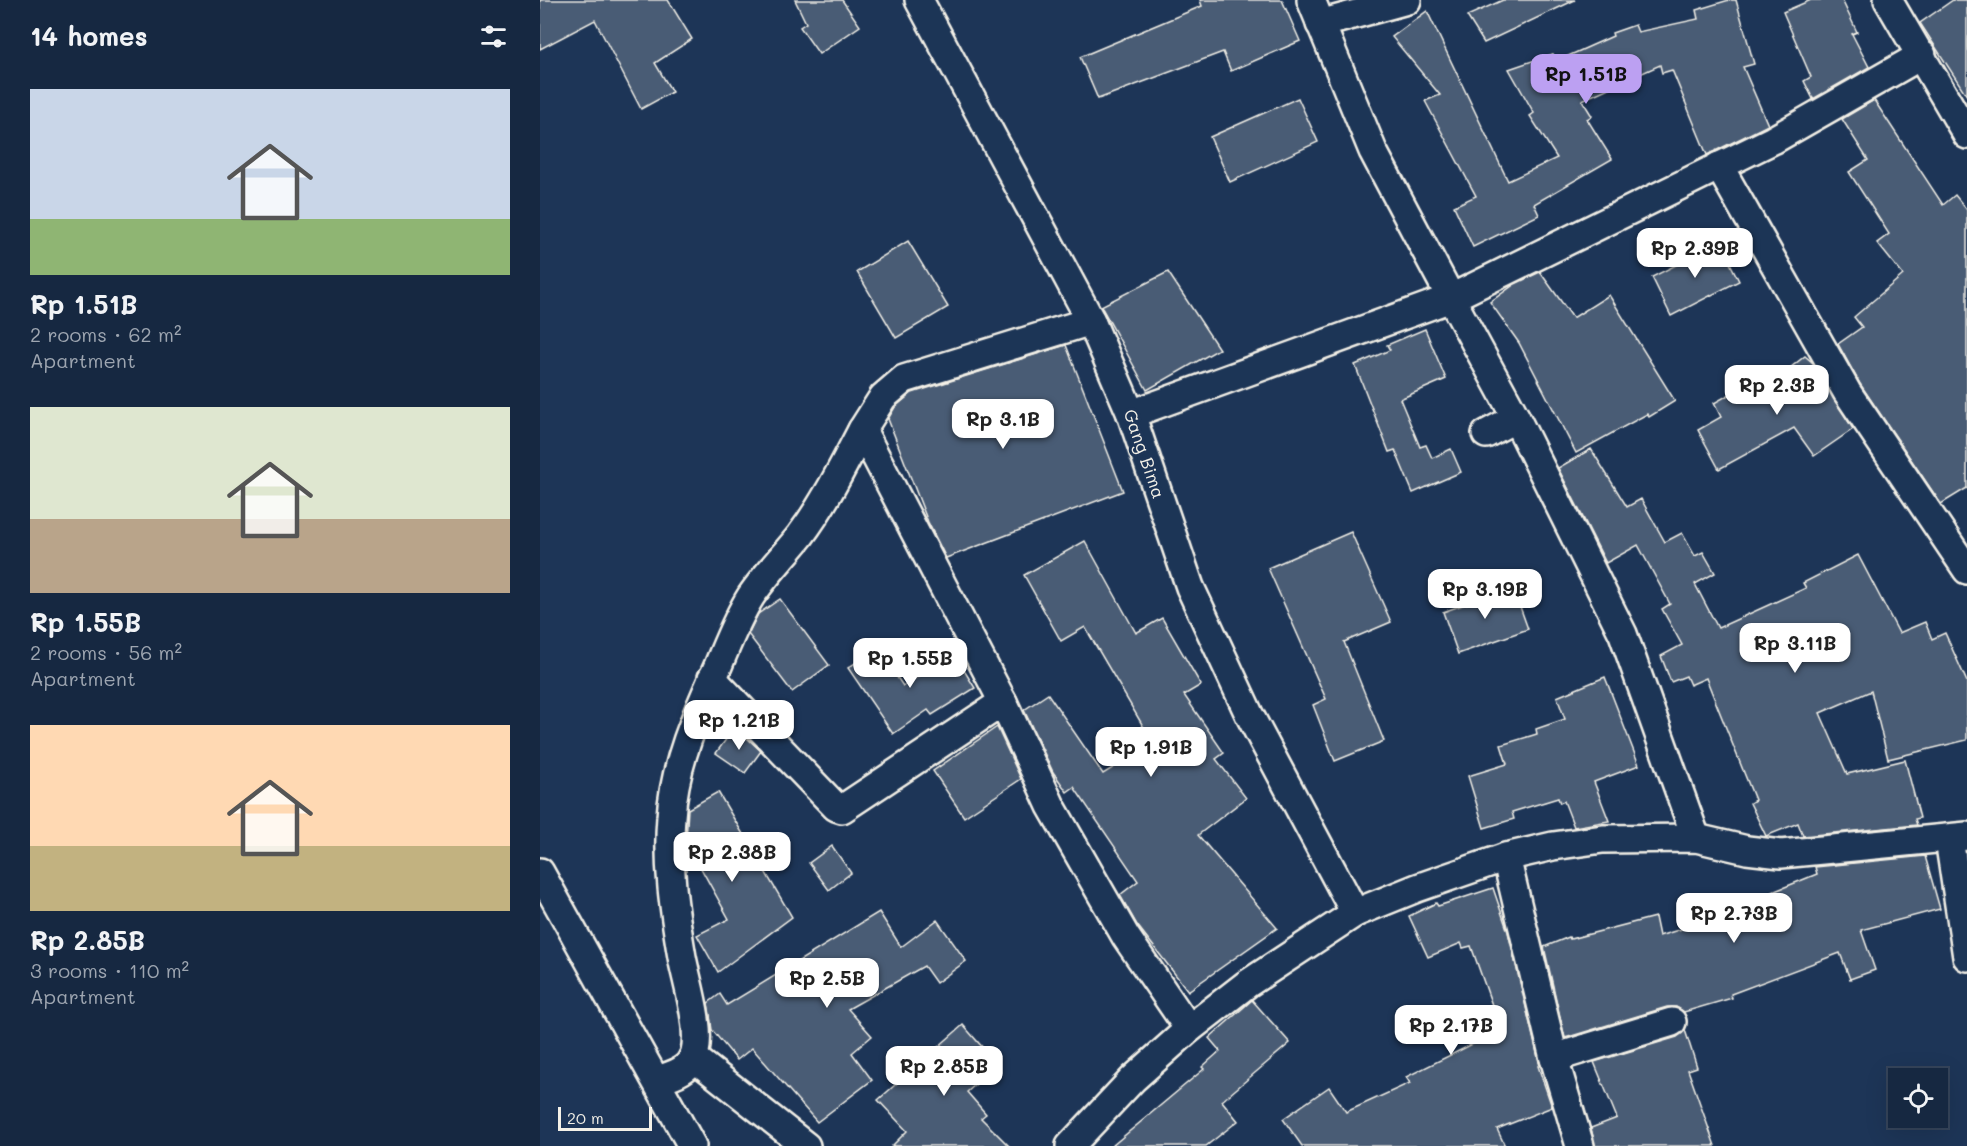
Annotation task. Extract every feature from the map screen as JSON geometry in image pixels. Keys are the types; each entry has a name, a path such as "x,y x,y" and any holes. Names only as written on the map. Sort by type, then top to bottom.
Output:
{"street":[{"name":"Gang Bima","path":"919,0 1091,321 1131,414 1190,586 1249,714 1355,914"},
{"path":"1407,0 1316,12 1373,151 1516,418 1623,634 1696,838"},
{"path":"1888,0 1967,135"},
{"path":"1131,414 1451,298 1773,140 1922,55"},
{"path":"1719,166 1847,392 1967,570"},
{"path":"657,1080 680,1072 693,1057 695,1046 694,1018 675,920 669,859 671,814 678,775 689,736 712,678 751,597 799,537 827,496 879,402 904,379 1091,321"},
{"path":"1486,434 1516,418"},
{"path":"862,430 1003,702 1051,806 1126,937 1189,1029"},
{"path":"712,678 836,807 842,809 1003,702"},
{"path":"1070,1146 1133,1079 1189,1029 1247,984 1355,914 1417,888 1506,857 1553,846 1603,839 1696,838 1747,850 1781,854 1958,837 1967,957"},
{"path":"1506,857 1554,1058 1580,1146"},
{"path":"540,872 692,1146"},
{"path":"1554,1058 1672,1022"},
{"path":"693,1057 806,1146"}],"building":[{"path":"540,0 668,0 692,39 655,63 672,92 641,109 595,20 540,49"},
{"path":"795,0 842,0 860,26 819,54 800,27 806,23"},
{"path":"1200,0 1282,0 1300,41 1231,71 1223,52 1098,99 1080,57 1202,6"},
{"path":"1503,0 1575,0 1484,43 1467,16"},
{"path":"1736,0 1754,64 1743,67 1768,125 1707,155 1672,70 1662,73 1660,65 1582,100 1592,116 1587,119 1612,159 1534,204 1539,215 1473,247 1454,206 1476,196 1425,101 1440,95 1392,37 1427,11 1508,181 1557,158 1530,116 1534,113 1509,69 1553,54 1557,61 1613,36 1612,33 1635,25 1638,32 1698,19 1696,10"},
{"path":"1811,0 1842,0 1857,32 1852,34 1869,67 1813,99 1804,81 1811,77 1783,12"},
{"path":"1953,0 1967,0 1967,96 1920,23"},
{"path":"1298,98 1318,142 1230,182 1210,137"},
{"path":"1874,100 1943,205 1955,195 1967,210 1967,488 1941,504 1860,384 1838,344 1862,327 1854,317 1903,275 1877,243 1889,234 1849,172 1868,160 1842,119"},
{"path":"908,241 948,307 896,338 857,272"},
{"path":"1720,243 1739,281 1671,316 1652,277"},
{"path":"1168,272 1219,349 1147,390 1101,306"},
{"path":"1540,272 1573,318 1609,295 1675,401 1649,417 1647,414 1576,453 1519,343 1490,302 1515,284"},
{"path":"1425,329 1446,379 1400,399 1420,447 1426,445 1432,458 1451,449 1461,472 1413,493 1395,450 1389,452 1355,365 1390,350 1387,345"},
{"path":"1066,345 1123,491 946,558 928,522 888,419 895,407 912,393"},
{"path":"1805,356 1813,363 1853,429 1814,456 1794,428 1719,469 1698,430 1721,417 1714,403 1741,388 1749,401"},
{"path":"1591,449 1627,507 1641,499 1665,542 1682,533 1695,556 1703,552 1715,573 1695,584 1718,628 1806,588 1803,583 1858,555 1899,633 1925,622 1932,639 1945,633 1967,682 1967,740 1888,759 1871,691 1820,713 1847,774 1905,760 1920,818 1915,819 1917,825 1803,836 1798,823 1766,836 1750,803 1755,800 1706,678 1690,685 1686,676 1671,682 1661,656 1682,645 1662,609 1670,604 1638,545 1606,563 1558,468"},
{"path":"1351,532 1391,622 1344,642 1384,741 1335,761 1313,705 1326,699 1268,568"},
{"path":"1085,541 1136,633 1162,618 1201,685 1184,695 1224,753 1216,759 1246,798 1198,835 1277,928 1188,991 1137,925 1120,895 1138,881 1074,787 1067,792 1053,772 1024,710 1048,694 1103,774 1153,743 1085,627 1061,641 1024,575"},
{"path":"1513,587 1528,629 1458,654 1443,612"},
{"path":"780,599 829,665 792,692 748,634 758,614"},
{"path":"877,648 903,686 954,654 975,688 932,715 928,710 893,734 848,668"},
{"path":"1605,677 1639,765 1594,782 1609,821 1574,827 1564,801 1560,803 1558,798 1512,812 1514,819 1484,828 1468,776 1507,764 1501,745 1537,734 1536,729 1565,719 1557,697"},
{"path":"735,727 761,751 745,773 716,753"},
{"path":"997,727 1021,779 964,817 933,771"},
{"path":"718,792 792,917 718,972 697,935 729,919 686,841 688,809"},
{"path":"832,846 851,873 829,890 809,863"},
{"path":"1925,856 1940,909 1861,930 1875,970 1850,979 1840,953 1731,994 1732,998 1684,1012 1676,1007 1667,1007 1565,1038 1544,947 1569,937 1570,939 1655,917 1659,936 1714,919 1712,913 1747,900 1748,902 1817,874 1815,867"},
{"path":"1493,888 1508,932 1540,1066 1538,1066 1552,1107 1497,1129 1505,1146 1302,1146 1283,1119 1329,1087 1346,1112 1410,1083 1406,1077 1479,1041 1469,1020 1493,1008 1471,946 1463,948 1461,943 1428,957 1409,916 1436,903 1438,906"},
{"path":"879,912 901,947 937,920 966,961 936,983 924,966 848,1009 872,1036 852,1053 872,1080 817,1122 752,1048 737,1060 712,1030 708,1003 720,994 727,1005"},
{"path":"1252,1000 1290,1043 1222,1101 1238,1121 1206,1146 1112,1146 1204,1069 1202,1067 1220,1051 1209,1038"},
{"path":"963,1025 998,1065 967,1092 986,1114 981,1118 1009,1146 892,1146 907,1131 878,1100"},
{"path":"1685,1030 1697,1067 1688,1070 1715,1146 1595,1146 1591,1128 1617,1118 1594,1062 1677,1037"}]}
